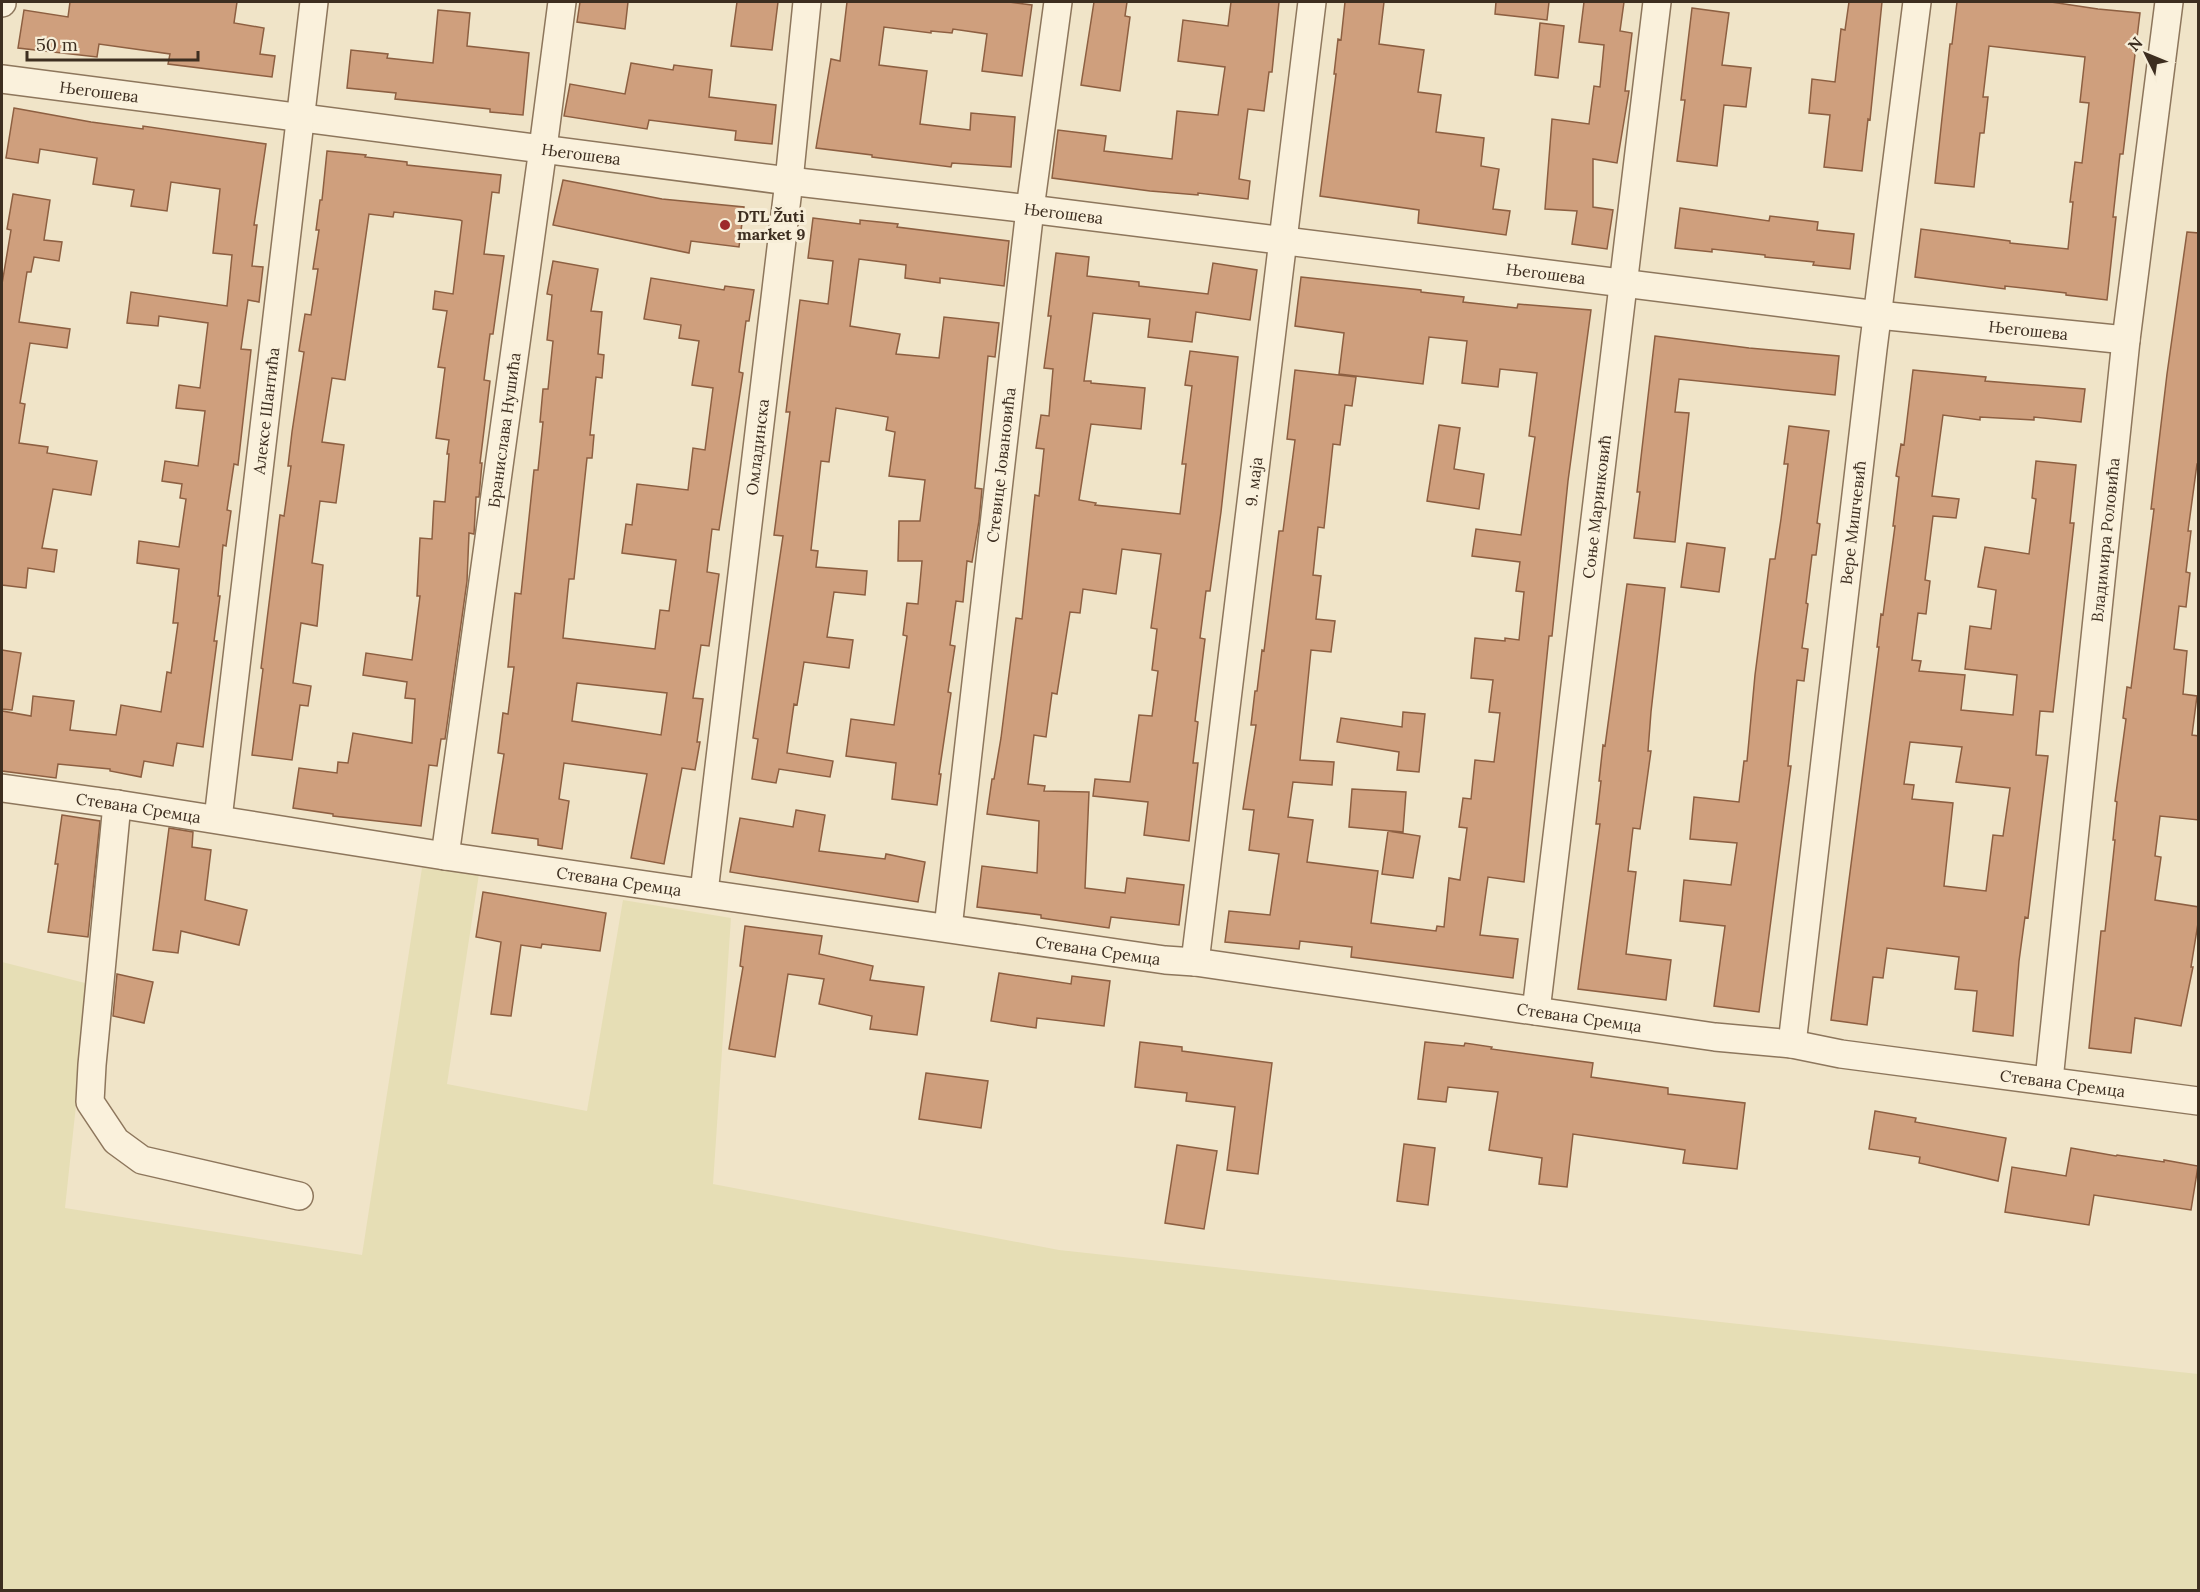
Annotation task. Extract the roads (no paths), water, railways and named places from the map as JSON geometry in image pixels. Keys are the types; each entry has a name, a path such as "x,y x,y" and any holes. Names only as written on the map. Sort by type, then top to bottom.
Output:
{"street":[{"name":"Алексе Шантића","path":"218,819 314,2"},
{"name":"Бранислава Нушића","path":"445,856 562,2"},
{"name":"Омладинска","path":"704,892 789,181 807,2"},
{"name":"Стевице Јовановића","path":"948,928 1030,209 1058,2"},
{"name":"9. маја","path":"1195,962 1312,2"},
{"name":"Соње Маринковић","path":"1536,1011 1657,2"},
{"name":"Вере Мишчевић","path":"1792,1044 1917,2"},
{"name":"Владимира Роловића","path":"2049,1080 2126,340 2169,2"},
{"name":"Његошева","path":"2,79 789,181 1878,315 2126,340"},
{"name":"Стевана Сремца","path":"2,788 919,926 948,928 1165,960 1195,962 1715,1037 1792,1044 1841,1053 2199,1101"},
{"path":"117,804 90,1102 116,1141 142,1160 299,1196"}],"place":[{"name":"DTL Žuti market 9","path":"725,225"}]}
